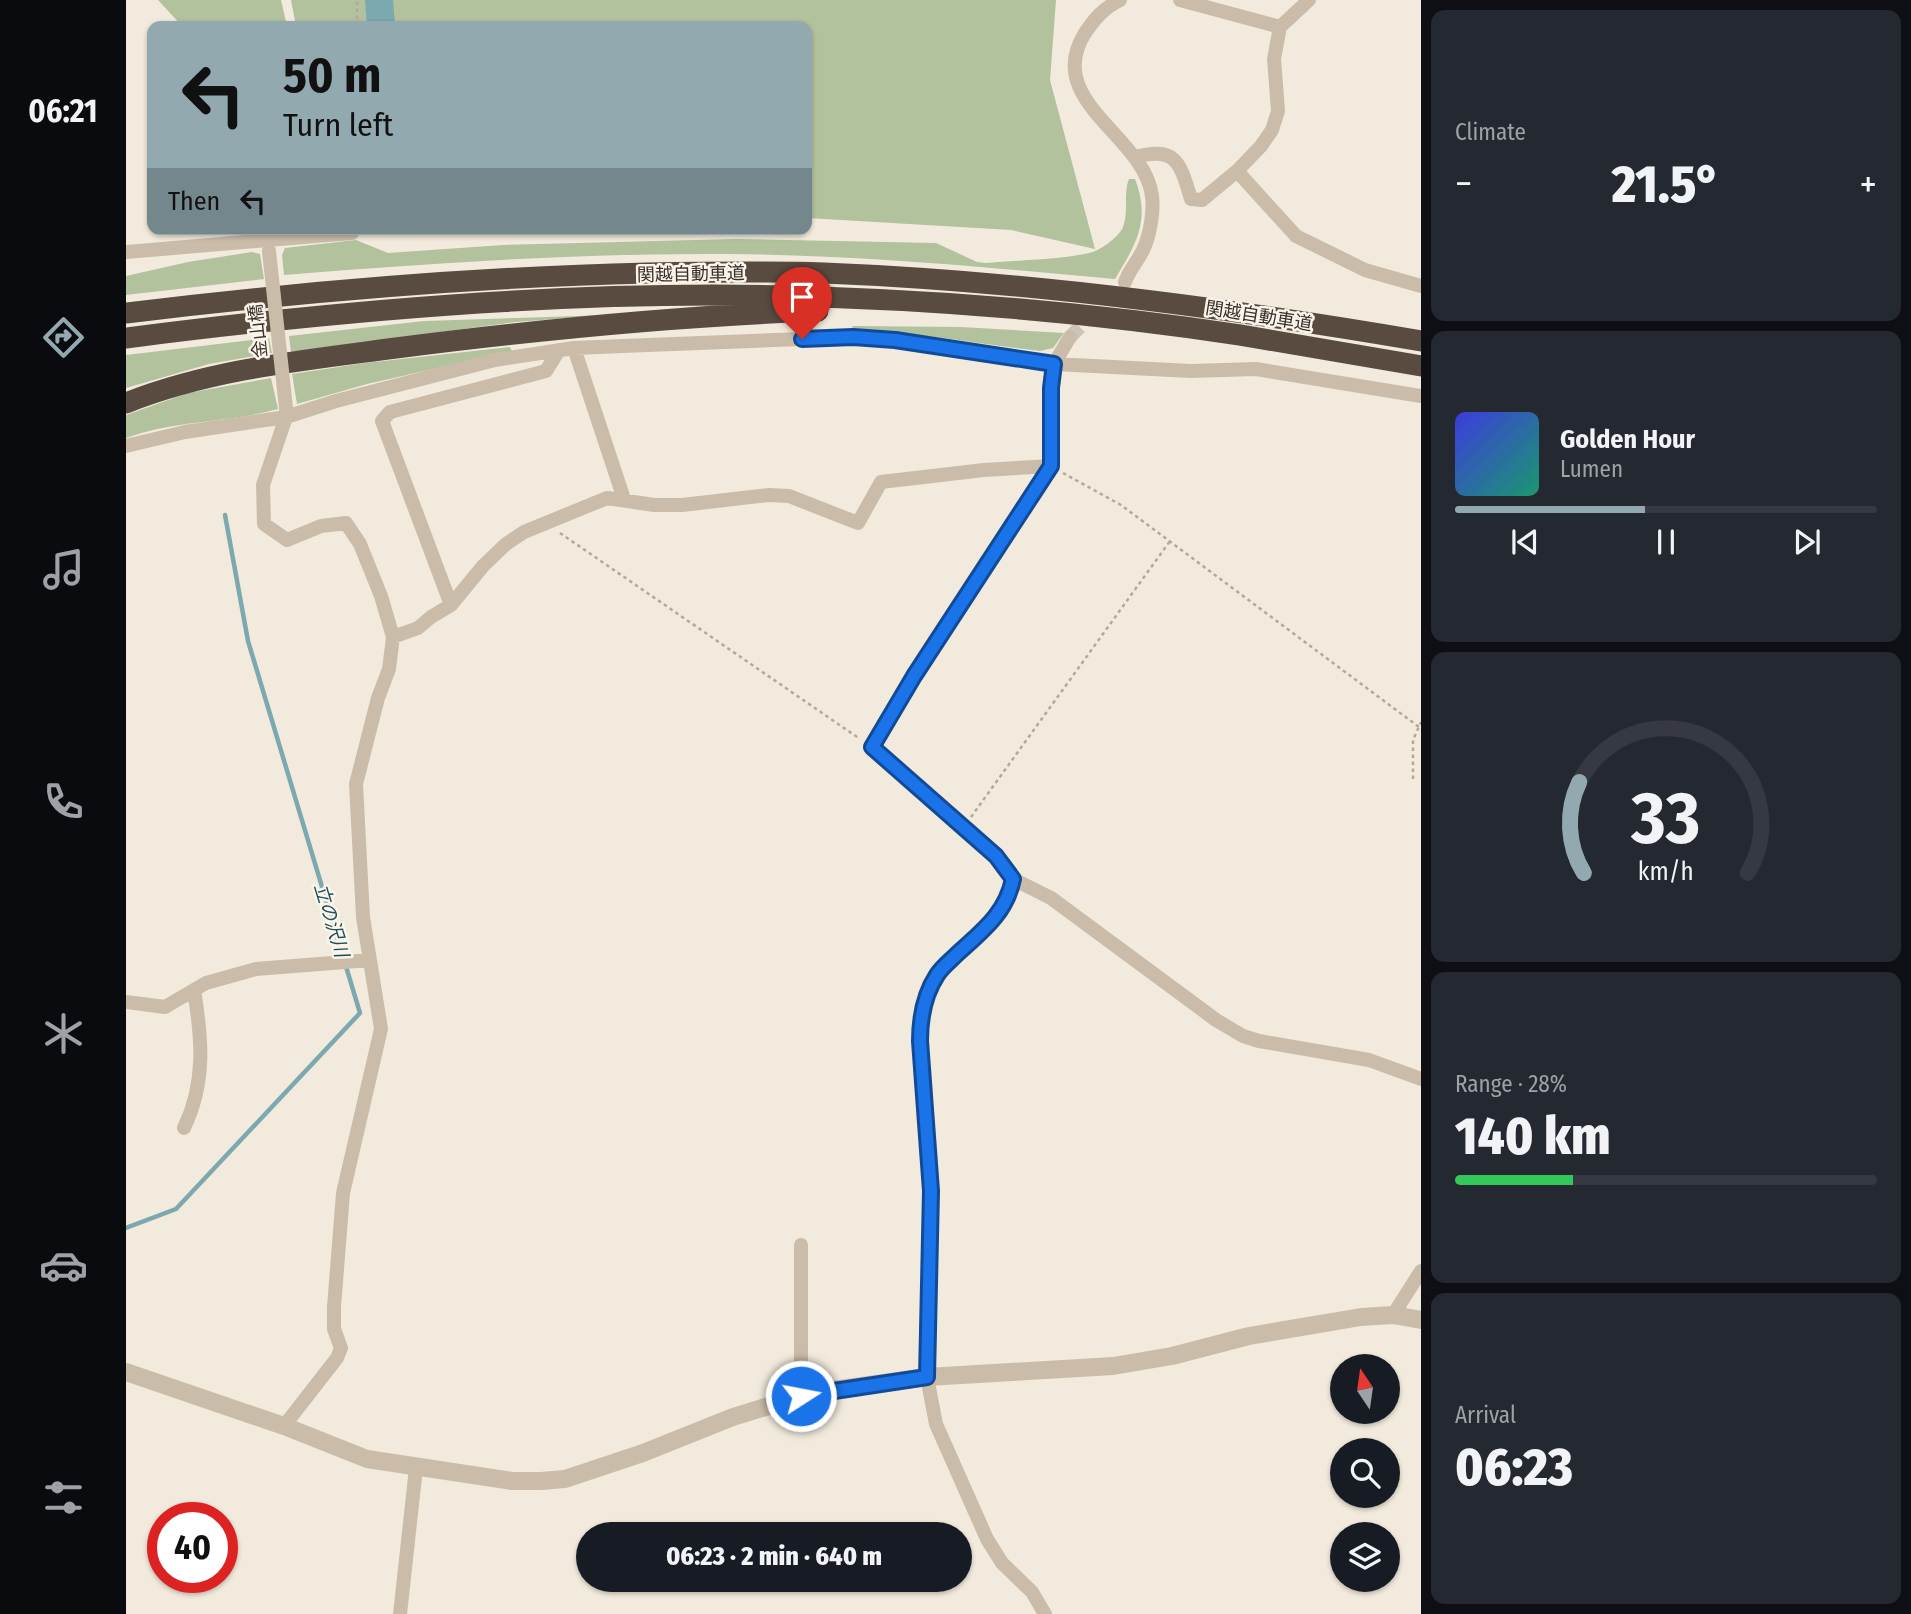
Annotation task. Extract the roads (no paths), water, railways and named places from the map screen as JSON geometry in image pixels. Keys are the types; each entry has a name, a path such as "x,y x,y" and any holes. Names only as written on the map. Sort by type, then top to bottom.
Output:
{"highway":[{"name":"関越自動車道","path":"126,313 450,281 608,274 822,273 1033,287 1138,298 1244,311 1421,341"},
{"name":"関越自動車道","path":"126,338 357,312 459,304 712,295 818,298 1027,311 1239,335 1421,366"},
{"path":"126,403 178,386 269,367 542,331 854,309 1027,311"}],"street":[{"path":"1120,0 1106,7 1081,40 1075,63 1084,98 1135,157 1152,196 1144,248 1125,282"},
{"path":"1180,0 1280,27"},
{"path":"1135,157 1160,152 1170,155 1179,163 1191,199 1196,201 1202,200 1237,171 1272,130 1278,111 1274,59 1280,27 1309,0"},
{"path":"1237,171 1296,236 1365,270 1421,286"},
{"path":"126,252 172,246 266,246 339,235"},
{"name":"金山橋","path":"266,246 286,412"},
{"path":"126,446 336,401 495,360 559,350 853,337 895,340 1054,364 1191,371 1256,369 1421,396"},
{"path":"1070,337 1054,364 1051,388 1051,466 914,676 872,747 996,856 1013,879 1051,898 1216,1020 1243,1036 1275,1045 1369,1060 1421,1079"},
{"path":"575,348 624,499"},
{"path":"451,605 382,421 390,412 547,370 559,350"},
{"path":"285,1426 337,1358 341,1348 334,1329 334,1307 344,1193 381,1030 363,917 356,783 377,698 389,668 393,637 381,596 360,544 346,523 321,526 287,540 264,524 263,485 286,412"},
{"path":"393,637 418,628 451,605 483,566 506,544 524,532 607,498 654,505 682,505 769,495 789,496 858,523 881,482 984,470 1051,466"},
{"path":"1013,879 1007,902 998,914 938,973 929,989 920,1017 931,1191 927,1377 936,1424 987,1539 1002,1563 1032,1592 1045,1614"},
{"path":"126,1002 165,1007 206,983 256,970 370,960"},
{"path":"184,1128 195,1104 202,1039 194,990"},
{"path":"801,1245 801,1396"},
{"path":"1394,1315 1421,1271"},
{"path":"126,1372 285,1426 367,1459 512,1481 565,1479 643,1453 733,1417 801,1396 927,1377 1112,1366 1171,1356 1249,1336 1361,1317 1394,1315 1421,1320"},
{"path":"400,1614 416,1468"}],"waterway":[{"name":"立の沢川","path":"379,0 381,21"},
{"name":"立の沢川","path":"126,1228 176,1209 360,1013 248,641 225,515"}],"tunnel":[{"path":"1070,337 1094,313"}]}
